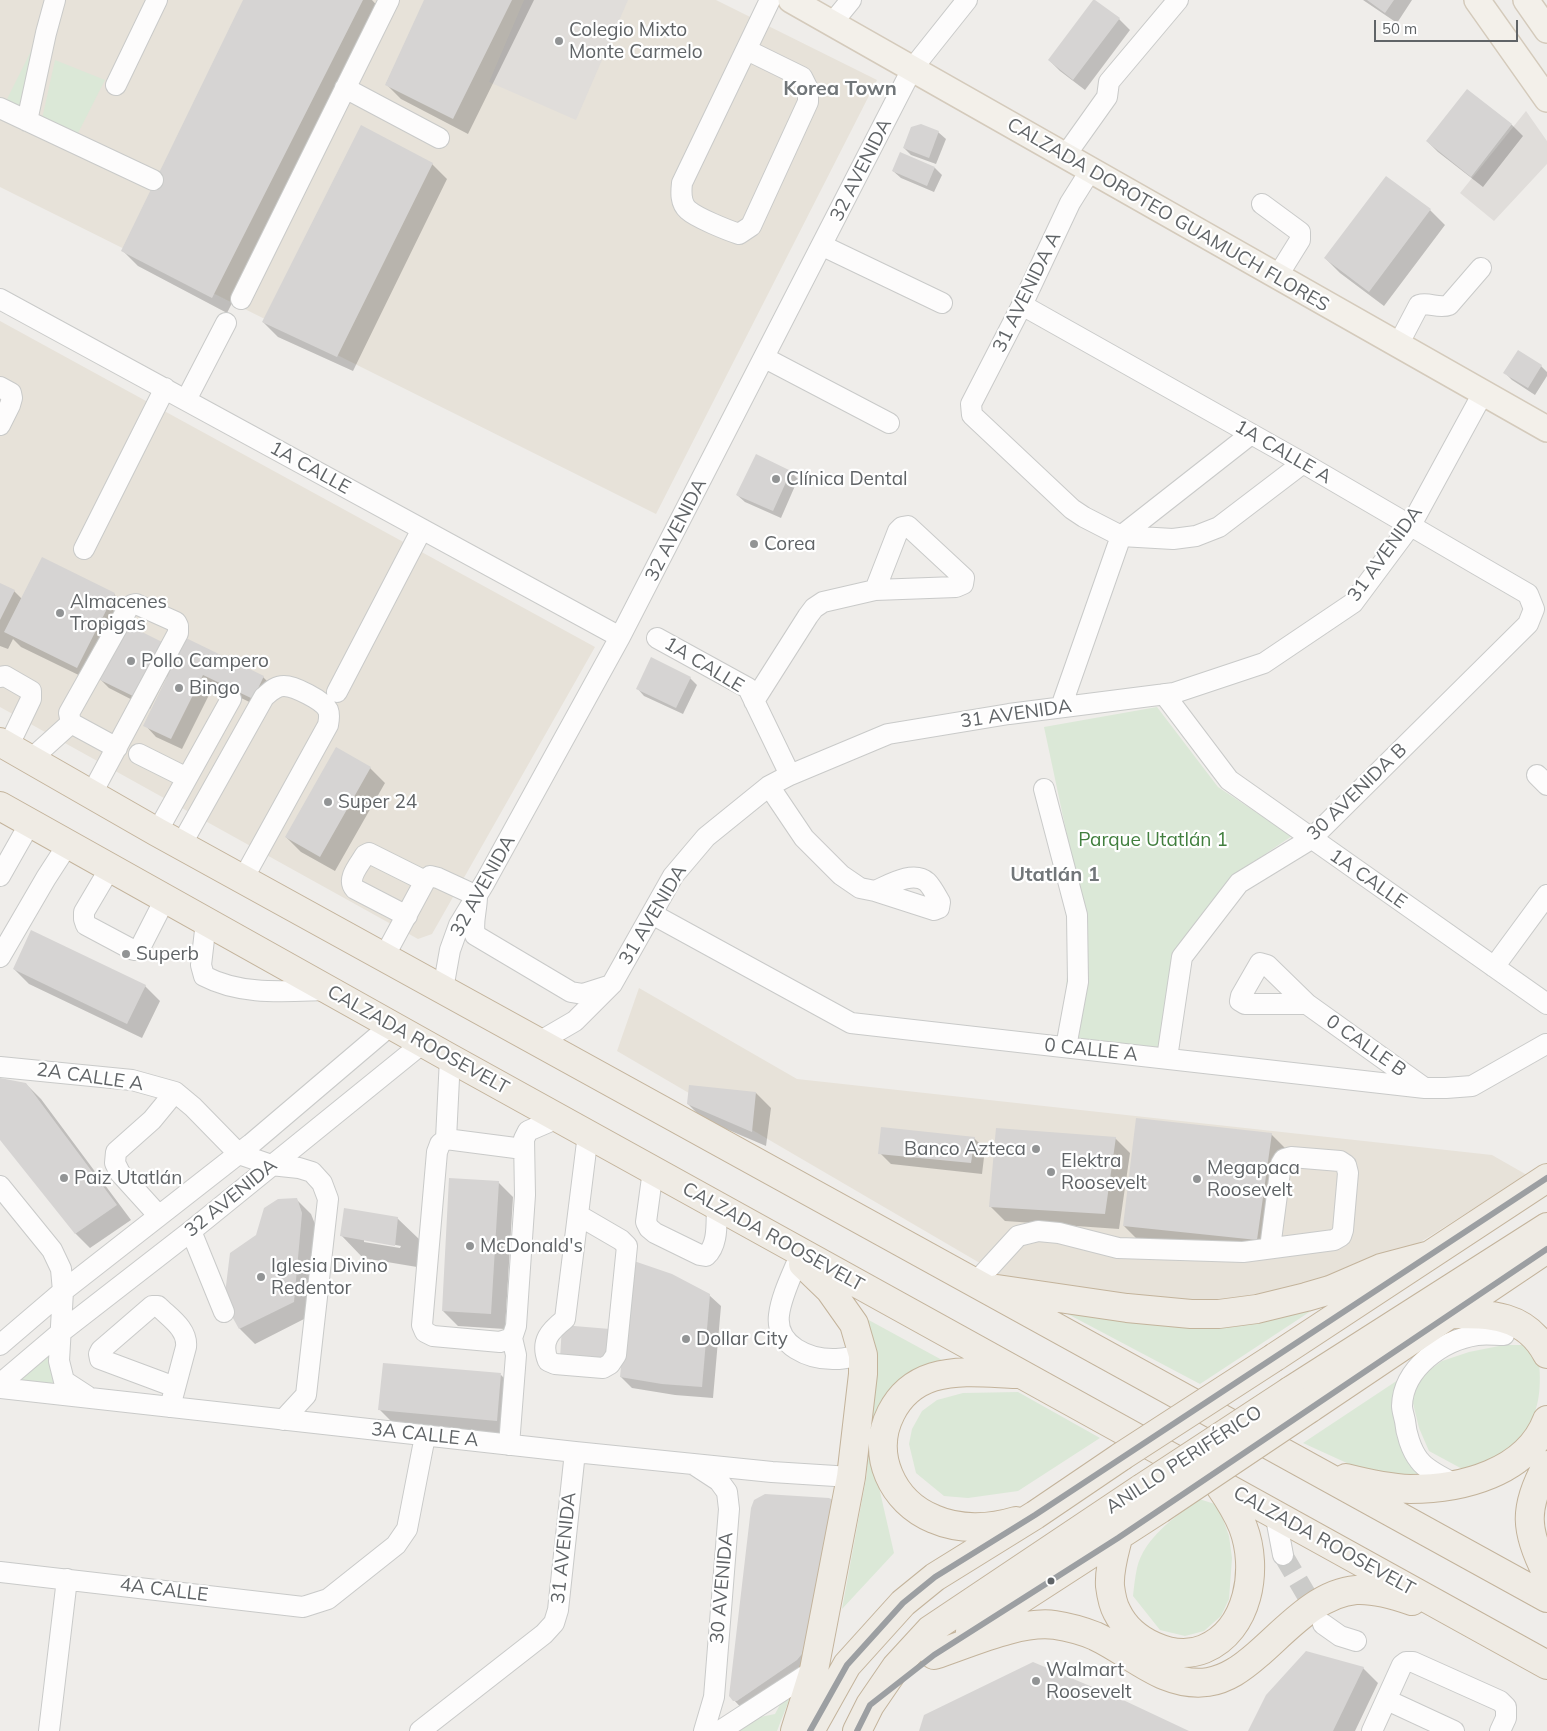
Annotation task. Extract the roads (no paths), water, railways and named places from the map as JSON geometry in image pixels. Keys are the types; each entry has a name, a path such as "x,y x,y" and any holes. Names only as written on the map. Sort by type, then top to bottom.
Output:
{"highway":[{"path":"13,749 157,832 1547,1598"},
{"name":"CALZADA ROOSEVELT","path":"0,807 1547,1665"},
{"name":"ANILLO PERIFÉRICO","path":"810,1731 848,1665 903,1603 935,1577 1034,1515 1547,1178"},
{"name":"ANILLO PERIFÉRICO","path":"857,1731 870,1705 896,1667 930,1630 1142,1488 1299,1400 1547,1227"},
{"path":"761,1230 798,1260 830,1290 854,1324 863,1355 862,1389 851,1477 814,1670 795,1731"},
{"path":"870,1705 934,1655 1118,1538 1160,1509 1299,1400 1450,1314 1547,1249"},
{"path":"978,1285 1127,1308 1191,1314 1219,1314 1257,1309 1306,1297 1330,1290 1381,1268 1430,1255"},
{"path":"1450,1314 1490,1315 1518,1323 1536,1337 1547,1354"},
{"path":"1022,1374 955,1372 932,1377 920,1382 909,1389 899,1400 887,1422 882,1446 883,1459 892,1482 899,1493 915,1508 934,1520 974,1527 1006,1523 1034,1515"},
{"path":"1287,1455 1344,1477 1365,1482 1409,1489 1457,1485 1486,1476 1510,1463 1532,1444 1547,1420"},
{"path":"1547,1465 1534,1491 1529,1521 1536,1551 1547,1574"},
{"path":"1118,1538 1110,1569 1110,1585 1117,1612 1130,1630 1140,1639 1151,1645 1177,1652 1203,1649 1216,1642 1235,1625 1241,1613 1249,1587 1250,1561 1244,1528 1236,1511 1216,1481"},
{"path":"934,1655 1011,1630 1039,1625 1054,1625 1095,1636 1169,1678 1188,1683 1197,1683 1223,1678 1244,1666 1303,1615 1336,1594 1358,1590 1372,1591 1454,1614"}],"main road":[{"name":"CALZADA DOROTEO GUAMUCH FLORES","path":"791,0 833,22 912,69 1547,429"},
{"path":"1477,0 1547,98"},
{"path":"1526,0 1547,30"}],"street":[{"path":"27,121 55,0"},
{"path":"116,85 157,0"},
{"path":"241,299 389,0"},
{"path":"746,50 802,77 808,89 808,102 751,226 739,234 725,230 687,209 681,196 682,183 770,0"},
{"path":"833,22 851,0"},
{"name":"32 AVENIDA","path":"443,989 450,950 458,925 620,637 823,246 912,69 967,0"},
{"path":"1065,156 1107,97 1109,82 1178,0"},
{"path":"345,88 439,138"},
{"path":"0,108 153,180"},
{"name":"31 AVENIDA A","path":"1090,170 1070,203 1022,306 971,404 972,415 1072,509 1121,536"},
{"path":"1262,204 1300,232 1300,240 1277,277"},
{"path":"823,246 942,303"},
{"path":"1398,345 1419,305 1427,304 1444,307 1449,305 1481,268"},
{"name":"1A CALLE","path":"0,299 620,637"},
{"name":"1A CALLE A","path":"1022,306 1303,463 1528,594 1534,609"},
{"path":"186,400 226,323"},
{"path":"764,358 889,423"},
{"path":"0,387 11,393 12,398 0,425"},
{"path":"84,549 165,388"},
{"name":"31 AVENIDA","path":"539,1042 575,1021 612,984 673,876 706,837 769,786 790,774 888,734 1009,714 1164,694 1264,663 1272,658 1353,602 1411,525 1483,393"},
{"path":"1061,707 1121,536 1251,434"},
{"path":"1121,536 1173,539 1196,536 1219,527 1303,463"},
{"path":"337,692 422,530"},
{"path":"754,701 814,608 823,602 875,590"},
{"path":"91,795 117,748 178,634 176,622 136,604 128,608 69,713 71,722 117,748"},
{"name":"30 AVENIDA B","path":"1167,1058 1182,957 1239,883 1311,839 1528,624 1534,609"},
{"name":"1A CALLE","path":"657,638 748,688 790,774"},
{"path":"0,676 5,676 31,691 32,694 13,749"},
{"path":"181,845 264,697 272,689 282,686 294,687 321,702 328,709 330,719 243,878"},
{"name":"1A CALLE","path":"1164,694 1229,780 1547,1004"},
{"path":"157,832 231,699"},
{"path":"13,749 71,722"},
{"path":"139,754 187,778"},
{"path":"769,786 804,838 832,867 860,888 934,910 940,908 940,902 928,883 919,877 909,878 875,891"},
{"path":"1044,788 1077,915 1078,982 1066,1047"},
{"path":"0,876 30,823"},
{"path":"0,957 68,844"},
{"path":"407,916 355,889 351,880 365,855 369,853 425,881"},
{"path":"110,868 84,912 86,925 135,950 140,948 165,899"},
{"path":"384,957 425,881 430,876 476,896 477,912 473,924 475,935 571,992 583,994 612,984"},
{"path":"1494,967 1547,896"},
{"name":"0 CALLE A","path":"652,914 851,1023 1425,1088 1472,1086 1546,1044"},
{"path":"206,922 201,965 204,976 215,982 259,992 328,990"},
{"name":"0 CALLE B","path":"1307,1004 1425,1088"},
{"name":"32 AVENIDA","path":"0,1346 63,1291 239,1154 391,1025"},
{"name":"32 AVENIDA","path":"0,1384 60,1332 191,1231 423,1043"},
{"path":"446,1139 450,1058"},
{"name":"2A CALLE A","path":"0,1067 132,1080 174,1092 193,1107 239,1154 272,1165 298,1168 312,1172 322,1183 328,1199 306,1395"},
{"path":"159,1216 120,1173 115,1162 116,1152 152,1120 174,1092"},
{"path":"508,1445 516,1355 512,1338 516,1326 525,1195 524,1139 528,1131 558,1118"},
{"path":"578,1215 621,1240 627,1246 616,1355 610,1364 603,1368 555,1364 548,1361 545,1353 546,1338 551,1330 565,1318 588,1134"},
{"path":"512,1338 500,1342 433,1336 425,1332 422,1325 437,1152 440,1144 446,1139 524,1149"},
{"path":"978,1285 1018,1236 1038,1231 1059,1233 1118,1248 1243,1252 1334,1240 1341,1236 1343,1230 1348,1173 1346,1165 1340,1161 1291,1157 1284,1159 1281,1164 1270,1248"},
{"path":"653,1170 646,1222 655,1233 700,1255 706,1256 712,1250 716,1235 717,1206"},
{"path":"0,1186 52,1250 60,1269 63,1291 59,1361 64,1381 90,1399"},
{"path":"191,1231 224,1312"},
{"path":"798,1260 778,1317 782,1335 794,1349 817,1358 836,1359 863,1355"},
{"path":"170,1407 187,1340 184,1333 158,1306 152,1306 101,1350 99,1354 100,1359 174,1387"},
{"path":"1457,1485 1435,1473 1419,1460 1406,1432 1402,1405 1407,1386 1414,1372 1431,1354 1452,1342 1477,1336 1504,1335"},
{"name":"3A CALLE A","path":"0,1388 508,1445 690,1462 772,1472 851,1477"},
{"path":"283,1420 306,1395 329,1425"},
{"name":"4A CALLE","path":"0,1572 303,1607 328,1599 396,1545 407,1530 425,1436"},
{"name":"31 AVENIDA","path":"420,1731 544,1634 554,1623 558,1610 575,1452"},
{"name":"30 AVENIDA","path":"690,1462 719,1481 727,1492 729,1509 714,1697 704,1731"},
{"path":"1275,1514 1283,1555"},
{"path":"49,1731 67,1579"},
{"path":"1323,1624 1340,1636 1356,1641"},
{"path":"1509,1644 1538,1664 1547,1676"},
{"path":"1372,1731 1402,1665 1406,1662 1413,1662 1500,1701 1506,1708 1506,1718 1500,1731"},
{"path":"720,1731 814,1670"},
{"path":"1386,1700 1454,1731"}],"tunnel":[{"path":"1283,1555 1320,1618"}],"place":[{"name":"Colegio Mixto Monte Carmelo","path":"559,41"},
{"name":"Clínica Dental","path":"776,479"},
{"name":"Corea","path":"754,544"},
{"name":"Almacenes Tropigas","path":"60,613"},
{"name":"Pollo Campero","path":"131,661"},
{"name":"Bingo","path":"179,688"},
{"name":"Super 24","path":"328,802"},
{"name":"Superb","path":"126,954"},
{"name":"Banco Azteca","path":"1036,1149"},
{"name":"Elektra Roosevelt","path":"1051,1172"},
{"name":"Paiz Utatlán","path":"64,1178"},
{"name":"Megapaca Roosevelt","path":"1197,1179"},
{"name":"McDonald's","path":"470,1246"},
{"name":"Iglesia Divino Redentor","path":"261,1277"},
{"name":"Dollar City","path":"686,1339"},
{"name":"Walmart Roosevelt","path":"1036,1681"}],"district":[{"name":"Korea Town","path":"840,89"},
{"name":"Utatlán 1","path":"1055,875"}],"park label":[{"name":"Parque Utatlán 1","path":"1153,840"}]}
